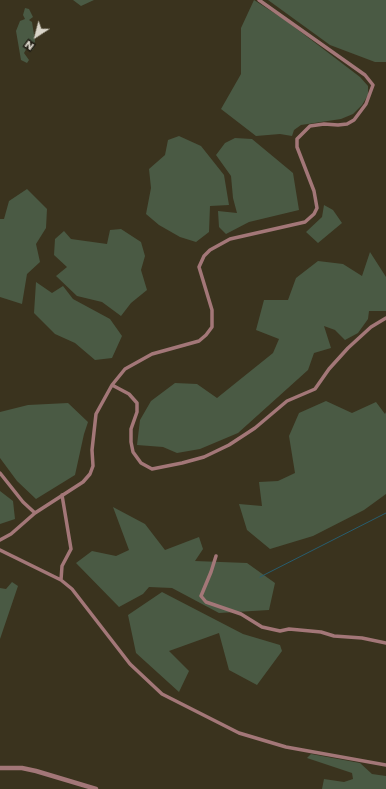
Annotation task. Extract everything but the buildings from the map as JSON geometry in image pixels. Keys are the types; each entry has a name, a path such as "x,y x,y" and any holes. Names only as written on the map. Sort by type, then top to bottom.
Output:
{"street":[{"path":"0,540 10,534 34,513 62,496 90,474 93,466 93,437 96,414 112,385 125,369 152,354 200,341 212,327 212,310 199,267 204,256 210,250 230,240 305,222 317,208 314,192 297,147 296,139 310,126 324,124 338,125 354,120 359,115 370,96 373,85 365,75 259,0"},
{"path":"112,385 129,394 137,403 137,412 131,429 131,442 133,452 141,462 152,469 182,463 204,457 229,445 255,428 287,400 315,389 329,369 348,348 371,327 386,318"},
{"path":"0,473 23,502 34,513"},
{"path":"61,580 62,566 71,548 62,496"},
{"path":"0,550 61,580 72,589 130,664 162,694 246,735 286,747 386,765"},
{"path":"216,556 201,596 206,602 241,614 262,627 280,631 289,629 321,632 334,636 362,638 386,643"},
{"path":"0,768 22,768 36,771 96,789"}],"green space":[{"path":"73,0 94,0 81,6"},
{"path":"254,0 285,20 360,77 368,86 368,95 362,105 353,114 341,119 301,125 294,130 292,136 280,134 256,136 221,109 241,74 241,28"},
{"path":"268,0 386,0 386,62 375,62 330,45"},
{"path":"25,8 29,9 33,17 29,20 32,22 35,41 33,50 27,48 24,53 29,60 27,63 21,60 16,31 20,21 25,19 23,15"},
{"path":"179,136 201,146 224,175 229,205 210,206 209,232 196,242 180,237 159,225 146,214 151,188 149,169 165,155 168,140"},
{"path":"235,138 252,139 293,173 299,210 249,222 226,234 219,227 218,211 237,213 233,198 231,176 216,155 225,143"},
{"path":"27,189 47,209 46,228 36,244 40,262 27,274 22,304 0,297 0,219 4,219 9,201"},
{"path":"324,205 333,210 342,223 318,243 306,232 322,217"},
{"path":"121,229 141,242 145,256 141,270 147,290 131,303 121,316 102,302 77,296 56,276 67,267 54,255 55,239 64,231 71,239 107,244 110,230"},
{"path":"370,252 386,277 386,311 369,311 368,319 358,333 345,340 335,330 324,326 331,348 314,353 308,370 238,433 200,449 177,453 163,447 137,445 140,420 151,401 175,383 197,384 217,398 273,353 279,339 256,330 264,300 288,300 296,278 318,261 343,264 362,276"},
{"path":"36,282 52,293 63,286 73,299 110,319 122,336 112,358 95,360 75,343 55,334 34,313"},
{"path":"326,401 352,413 376,402 385,414 386,412 386,494 364,510 313,536 270,549 247,530 239,504 262,506 259,482 278,481 295,473 289,436 299,413"},
{"path":"68,403 88,422 75,475 36,499 17,481 0,458 0,412 28,405"},
{"path":"0,491 13,501 15,519 0,524"},
{"path":"113,507 145,524 165,550 199,537 203,549 195,561 247,563 275,583 269,610 219,613 172,588 149,587 143,594 119,607 76,563 92,551 116,556 129,550"},
{"path":"12,582 18,586 0,639 0,588 6,589"},
{"path":"162,592 243,634 280,645 282,651 257,685 229,670 219,633 169,651 189,671 179,692 136,653 128,615"},
{"path":"311,754 360,763 372,774 386,776 386,789 322,789 324,779 344,782 353,779 352,773 307,758"}],"waterway":[{"path":"260,577 386,513"}]}
